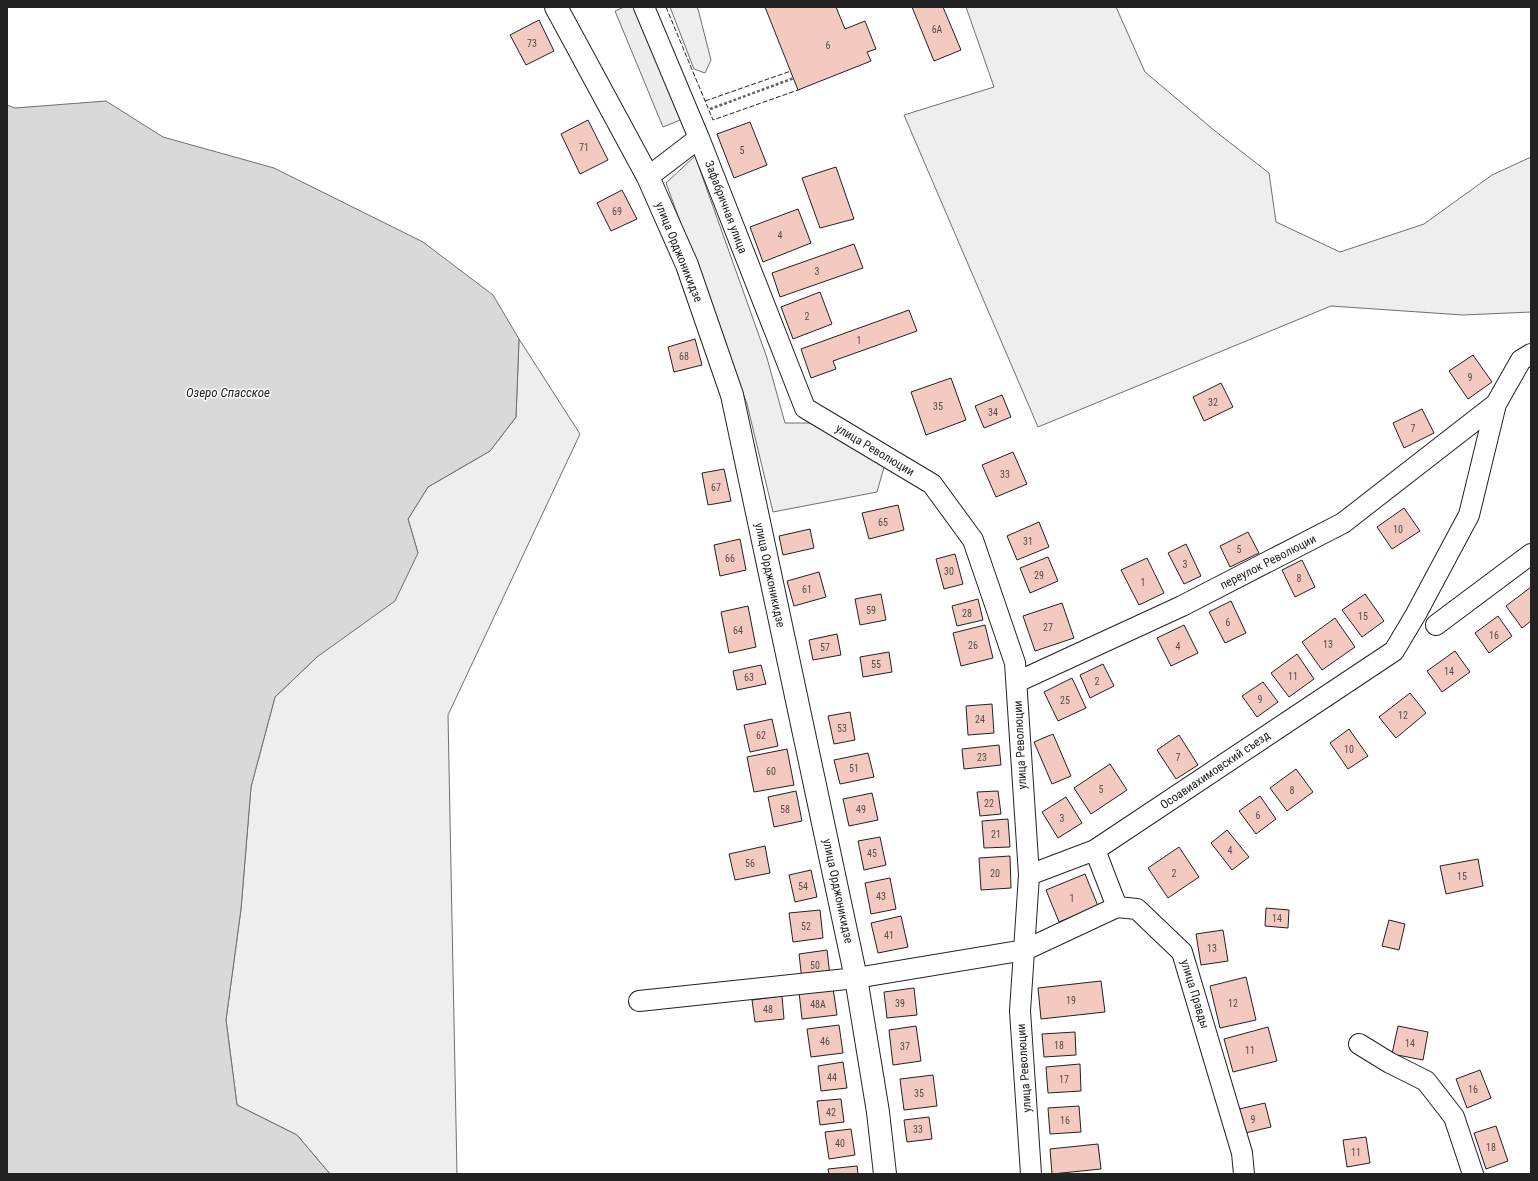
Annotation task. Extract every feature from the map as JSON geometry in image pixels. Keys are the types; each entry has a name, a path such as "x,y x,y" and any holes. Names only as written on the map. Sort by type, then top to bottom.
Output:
{"street":[{"name":"улица Орджоникидзе","path":"556,7 648,177 687,266 732,395 856,978 878,1112 885,1174"},
{"name":"Зафабричная улица","path":"644,7 700,138 805,408"},
{"path":"648,177 700,138"},
{"path":"1496,404 1521,360 1531,354"},
{"name":"Осоавиахимовский съезд","path":"1029,875 1094,850 1394,651 1470,515 1496,404"},
{"name":"переулок Революции","path":"1016,682 1182,606 1343,523 1496,404"},
{"name":"улица Революции","path":"805,408 932,484 974,540 1015,663 1029,875 1020,1011 1031,1174"},
{"path":"1436,625 1531,554"},
{"path":"639,1001 856,978 1025,950 1117,907 1094,850"},
{"name":"улица Правды","path":"1117,907 1137,909 1182,952 1242,1153 1244,1174"},
{"path":"1359,1044 1390,1063 1426,1081 1454,1117 1473,1174"}],"path":[{"path":"691,117 794,78"}],"shaded area":[{"path":"624,7 636,7 685,118 663,127 615,11"},
{"path":"670,7 696,7 698,9 711,60 705,73 694,69"},
{"path":"966,7 1116,7 1145,72 1215,131 1269,173 1276,222 1340,252 1424,224 1492,175 1531,157 1531,312 1463,315 1331,306 1038,427 904,115 994,87"},
{"path":"695,156 767,358 785,423 811,423 885,464 877,492 773,512 747,404 666,183"},
{"path":"519,339 580,434 448,715 457,1174 330,1174 297,1135 237,1105 226,1020 241,909 251,787 275,697 317,657 418,553 408,519 428,487 490,451 516,417"}],"water":[{"name":"Озеро Спасское","path":"106,101 163,137 274,168 423,242 493,295 519,339 516,417 490,451 428,487 408,519 418,553 395,601 317,657 275,697 251,787 241,909 226,1020 237,1105 297,1135 330,1174 7,1174 7,105 15,108"}],"building":[{"path":"765,7 836,7 845,29 865,21 876,49 867,52 871,61 798,90"},
{"path":"912,7 943,7 961,50 934,61"},
{"path":"539,20 554,51 526,65 510,35"},
{"path":"588,120 608,160 580,174 561,134"},
{"path":"750,122 767,165 734,178 717,134"},
{"path":"836,167 854,219 820,228 802,178"},
{"path":"622,190 637,219 611,231 597,203"},
{"path":"798,209 811,243 763,262 750,227"},
{"path":"854,244 863,268 780,297 772,273"},
{"path":"820,292 832,324 793,339 781,307"},
{"path":"909,310 917,331 833,361 836,369 811,378 801,349"},
{"path":"695,339 702,365 674,372 668,347"},
{"path":"1473,355 1492,382 1468,399 1449,371"},
{"path":"951,378 966,420 926,435 911,392"},
{"path":"1221,383 1233,407 1204,421 1193,397"},
{"path":"1002,395 1011,417 984,428 975,406"},
{"path":"1422,409 1434,433 1404,448 1393,423"},
{"path":"1013,452 1027,484 996,497 982,465"},
{"path":"724,469 731,501 708,505 702,473"},
{"path":"898,505 904,530 869,539 862,513"},
{"path":"1404,508 1420,531 1392,549 1377,527"},
{"path":"1039,522 1049,547 1017,560 1007,536"},
{"path":"810,529 814,548 783,555 779,536"},
{"path":"1248,532 1259,553 1230,567 1220,546"},
{"path":"740,539 746,570 720,576 714,545"},
{"path":"1186,544 1201,576 1184,584 1168,553"},
{"path":"955,554 963,584 944,589 936,559"},
{"path":"1048,557 1058,581 1030,593 1020,568"},
{"path":"1147,558 1164,593 1139,605 1121,570"},
{"path":"1302,560 1315,587 1295,597 1282,570"},
{"path":"819,572 826,597 794,606 787,581"},
{"path":"1531,587 1531,621 1522,628 1506,606"},
{"path":"881,594 886,620 860,625 855,599"},
{"path":"1365,594 1384,621 1362,637 1342,610"},
{"path":"978,599 983,620 957,626 952,606"},
{"path":"1231,601 1246,633 1225,643 1209,612"},
{"path":"1062,603 1074,638 1035,651 1023,616"},
{"path":"748,606 756,647 729,653 721,612"},
{"path":"1498,616 1512,636 1489,653 1475,633"},
{"path":"1335,618 1355,647 1322,670 1302,642"},
{"path":"985,625 993,658 961,666 953,633"},
{"path":"1184,625 1198,653 1171,666 1157,638"},
{"path":"837,634 841,655 813,660 809,640"},
{"path":"1455,651 1470,672 1442,692 1427,671"},
{"path":"889,652 892,672 863,677 860,657"},
{"path":"1297,654 1314,679 1289,697 1271,673"},
{"path":"1103,664 1114,686 1090,698 1080,675"},
{"path":"761,665 766,684 737,690 733,671"},
{"path":"1072,678 1086,708 1058,721 1044,692"},
{"path":"1263,682 1278,702 1257,717 1242,696"},
{"path":"1410,693 1426,713 1396,738 1379,717"},
{"path":"992,704 994,733 968,735 966,706"},
{"path":"850,712 855,740 834,744 828,716"},
{"path":"772,719 778,746 750,752 744,725"},
{"path":"1349,729 1368,756 1348,769 1330,743"},
{"path":"1053,734 1071,776 1052,784 1034,742"},
{"path":"1179,735 1198,765 1176,779 1157,750"},
{"path":"999,745 1001,765 964,769 962,749"},
{"path":"787,749 794,785 754,792 747,757"},
{"path":"868,753 874,777 840,784 834,760"},
{"path":"1110,764 1127,790 1091,814 1074,788"},
{"path":"1296,769 1313,792 1287,811 1270,788"},
{"path":"796,791 802,821 774,827 768,797"},
{"path":"998,791 1001,814 980,816 977,792"},
{"path":"872,793 878,820 849,826 843,799"},
{"path":"1260,796 1276,819 1256,834 1239,811"},
{"path":"1066,797 1082,823 1058,838 1042,812"},
{"path":"1008,819 1010,847 984,848 982,821"},
{"path":"1227,830 1249,857 1232,870 1211,843"},
{"path":"880,837 886,865 864,870 858,841"},
{"path":"765,846 770,873 735,880 729,854"},
{"path":"1179,847 1199,877 1168,898 1148,868"},
{"path":"1010,856 1011,888 981,890 979,858"},
{"path":"1478,859 1483,886 1446,894 1440,866"},
{"path":"811,870 817,897 795,902 789,875"},
{"path":"1085,874 1098,906 1059,922 1046,890"},
{"path":"890,878 896,909 871,914 865,883"},
{"path":"1266,908 1289,910 1288,928 1265,926"},
{"path":"820,910 823,938 793,942 789,913"},
{"path":"901,916 908,947 878,953 871,923"},
{"path":"1389,920 1405,924 1399,950 1382,946"},
{"path":"1223,930 1228,961 1201,965 1196,934"},
{"path":"827,950 830,976 802,980 799,954"},
{"path":"1246,977 1256,1020 1220,1028 1210,986"},
{"path":"1101,981 1105,1012 1041,1019 1038,988"},
{"path":"833,988 837,1015 802,1019 799,992"},
{"path":"914,988 917,1015 887,1018 884,992"},
{"path":"782,996 784,1019 755,1022 752,1000"},
{"path":"839,1025 843,1053 811,1057 807,1029"},
{"path":"916,1026 921,1061 893,1065 889,1030"},
{"path":"1398,1026 1428,1032 1423,1060 1392,1054"},
{"path":"1268,1027 1277,1061 1233,1072 1224,1039"},
{"path":"1075,1032 1076,1055 1044,1057 1042,1034"},
{"path":"843,1062 847,1088 821,1091 818,1066"},
{"path":"1080,1064 1081,1091 1048,1093 1046,1067"},
{"path":"1480,1070 1491,1098 1467,1108 1456,1079"},
{"path":"933,1075 937,1106 904,1110 900,1079"},
{"path":"841,1099 844,1122 820,1125 817,1101"},
{"path":"1265,1103 1271,1127 1241,1134 1235,1110"},
{"path":"1079,1106 1081,1132 1050,1134 1048,1108"},
{"path":"929,1117 932,1139 907,1142 904,1120"},
{"path":"1496,1126 1508,1161 1486,1169 1474,1133"},
{"path":"851,1129 855,1155 829,1159 825,1132"},
{"path":"1366,1137 1370,1163 1347,1167 1343,1140"},
{"path":"1098,1144 1101,1169 1052,1174 1050,1149"},
{"path":"857,1166 858,1174 829,1174 828,1169"}],"fence":[{"path":"666,7 713,120 798,90"},
{"path":"705,101 791,71"}]}
